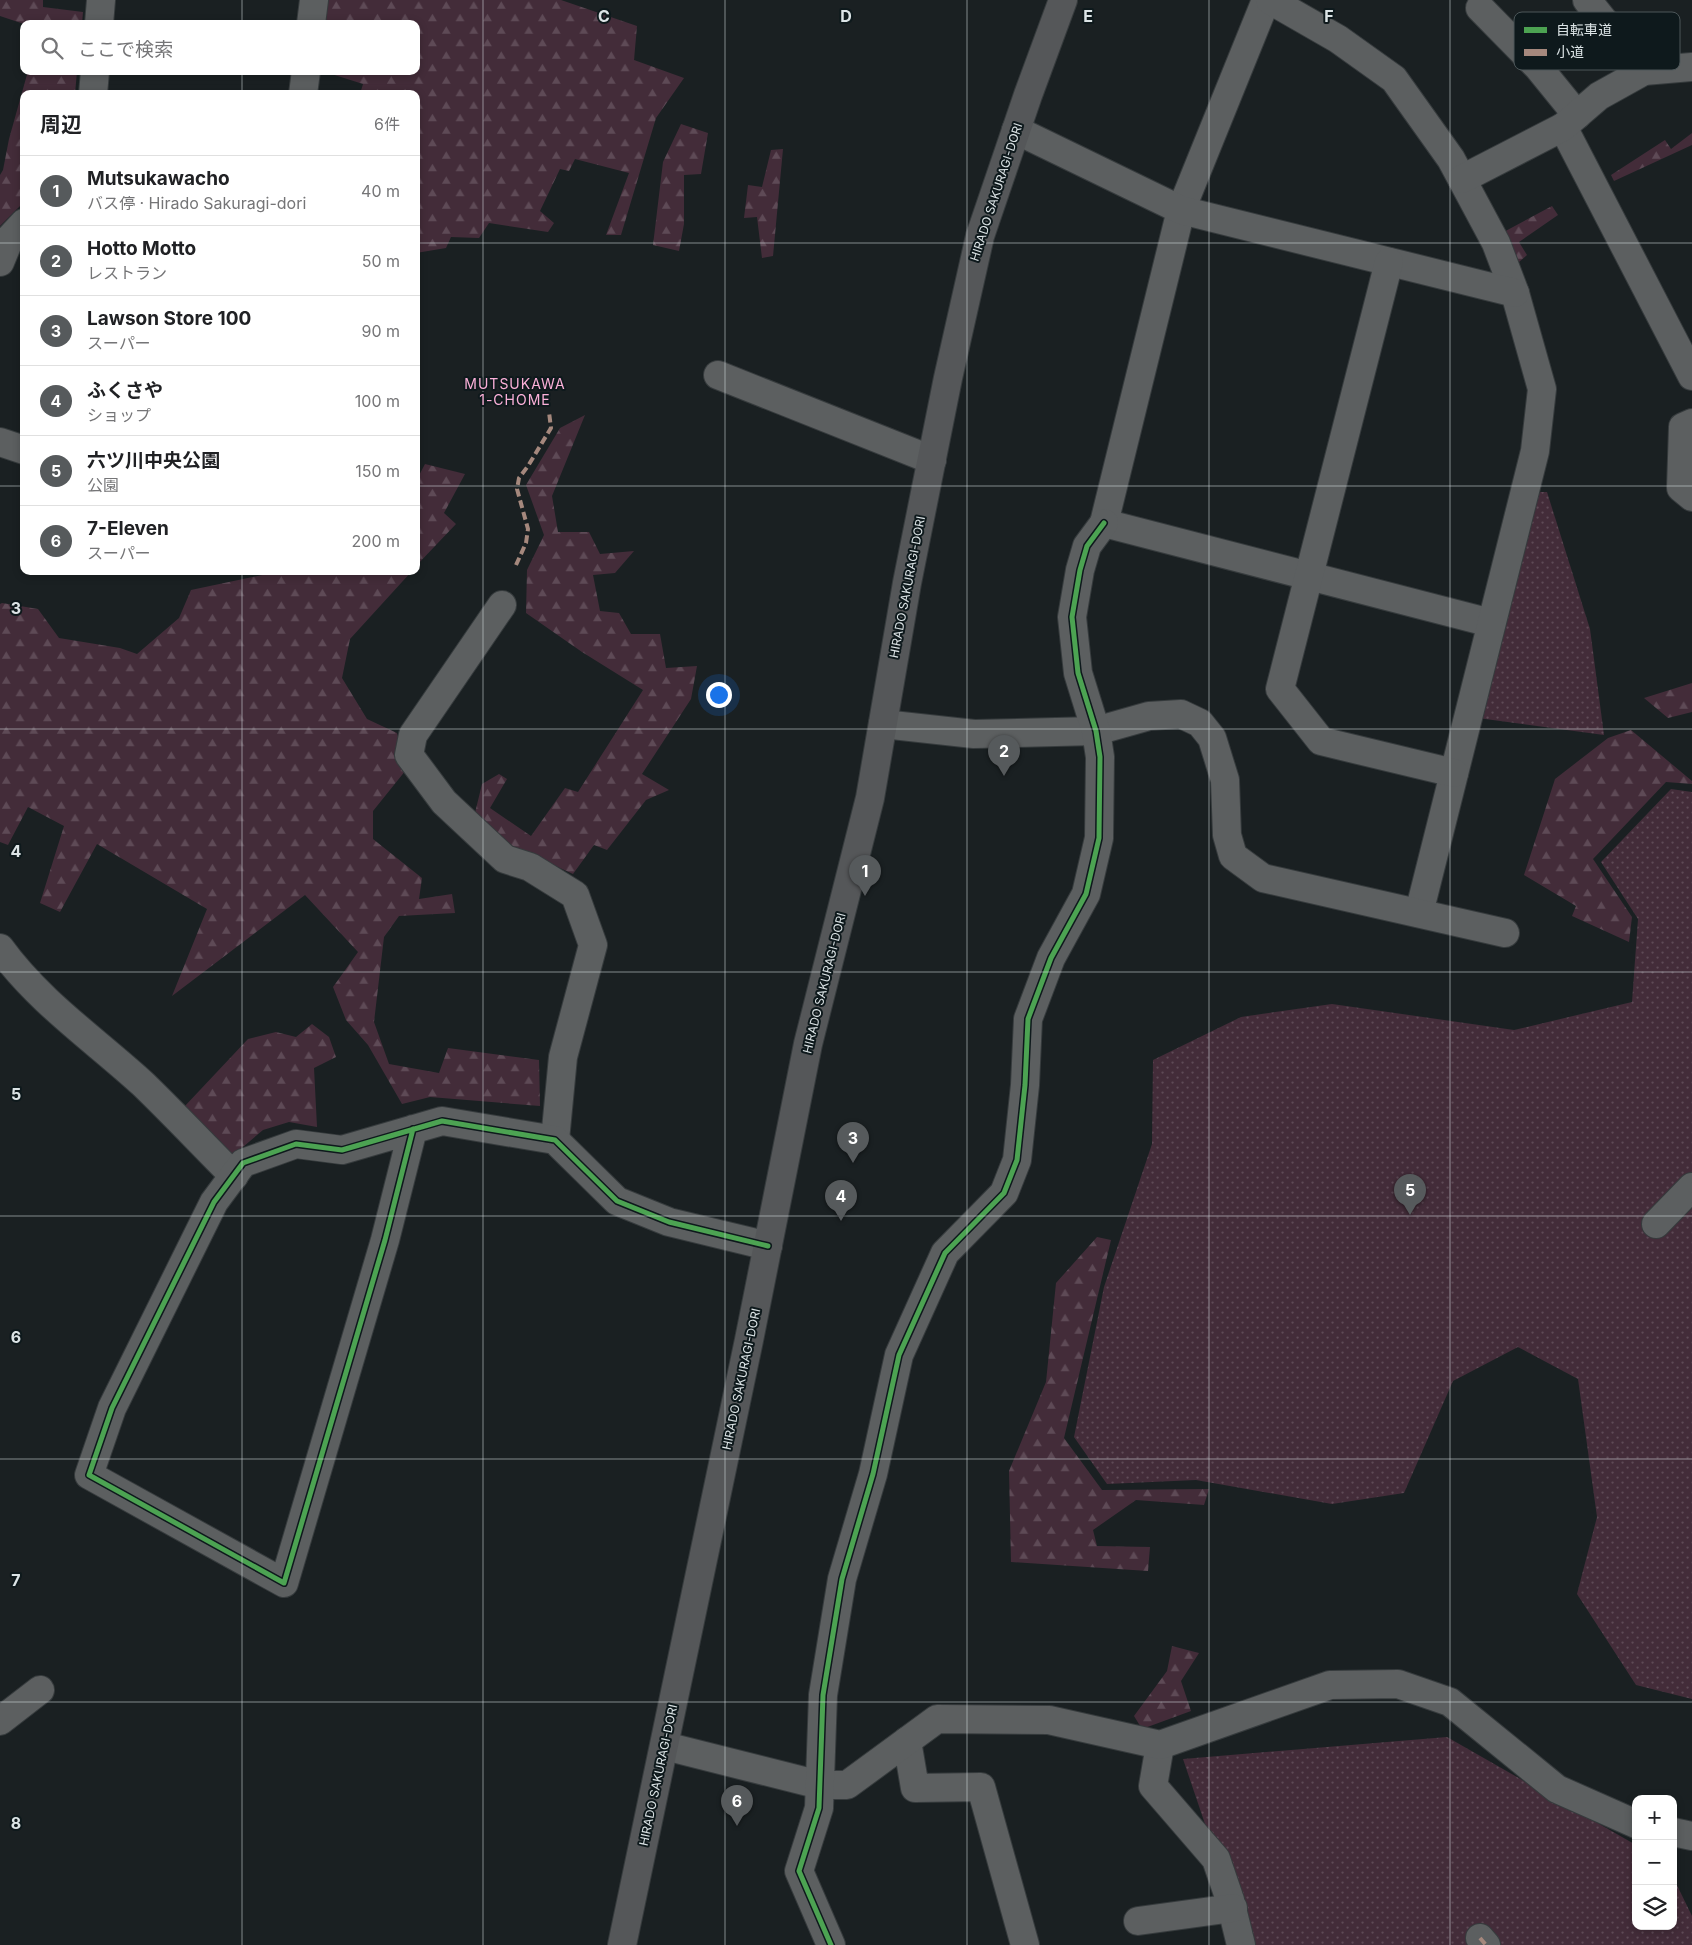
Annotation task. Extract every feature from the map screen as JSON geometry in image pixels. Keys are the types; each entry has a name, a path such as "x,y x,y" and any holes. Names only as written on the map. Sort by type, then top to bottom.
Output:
{"main road":[{"name":"HIRADO SAKURAGI-DORI","path":"622,1945 665,1746 808,1044 870,798 907,584 948,378 980,236 1063,0"}],"street":[{"path":"99,20 100,0"},
{"path":"312,20 314,0"},
{"path":"831,1945 799,1871 820,1808 823,1696 842,1579 873,1474 899,1355 945,1253 1004,1192 1017,1160 1026,1085 1028,1020 1051,958 1086,894 1099,838 1100,757 1096,731 1078,673 1072,617 1080,570 1087,546 1104,523 1181,210 1266,0"},
{"path":"1270,0 1338,39 1394,79 1451,159 1496,243 1515,293 1542,389 1535,451 1419,913"},
{"path":"1588,0 1597,12"},
{"path":"1480,8 1514,43"},
{"path":"1540,70 1570,121 1692,376"},
{"path":"1462,179 1570,121 1599,96 1644,71 1656,70"},
{"path":"93,90 95,75"},
{"path":"304,90 305,75"},
{"path":"1016,130 1181,210 1515,293"},
{"path":"0,262 10,238 20,227"},
{"path":"1389,262 1280,689 1321,741 1454,773"},
{"path":"718,375 932,460"},
{"path":"1692,423 1683,427 1681,488 1692,497"},
{"path":"0,442 20,449"},
{"path":"1104,523 1491,623"},
{"path":"502,605 413,735 409,755 444,802 505,859 530,868 576,895 593,945 563,1057 554,1140"},
{"path":"883,724 974,734 1096,731 1149,716 1181,714 1200,723 1212,738 1225,780 1227,835 1233,856 1263,878 1505,932"},
{"path":"0,948 14,968 72,1024 143,1084 234,1176"},
{"path":"413,1129 385,1240 284,1583 89,1475 112,1408 214,1202 244,1163 296,1144 342,1150 413,1129 442,1121 554,1140 617,1201 669,1222 768,1246"},
{"path":"1656,1224 1692,1187"},
{"path":"665,1746 820,1785 847,1785 937,1719 1049,1720 1160,1745 1330,1685 1398,1684 1450,1702 1557,1789 1632,1822"},
{"path":"0,1721 40,1690"},
{"path":"907,1741 915,1788 981,1787 1025,1945"},
{"path":"1160,1745 1152,1786 1216,1860 1233,1908 1241,1945"},
{"path":"1677,1833 1692,1836"},
{"path":"1138,1921 1233,1908"}],"green space":[{"path":"0,0 43,0 43,7 83,12 82,20 20,20 20,23 0,16"},
{"path":"322,0 561,0 637,26 634,60 684,78 656,118 621,235 606,235 629,173 575,159 569,171 560,169 540,211 554,223 548,232 489,223 479,238 451,237 446,248 420,252 420,90 361,90 363,84 335,75 420,75 420,20 321,20"},
{"path":"27,75 77,75 75,90 23,90"},
{"path":"20,100 20,206 0,226 0,175 3,170"},
{"path":"681,124 708,133 701,174 684,175 684,224 679,251 653,245 663,162"},
{"path":"1692,133 1692,145 1614,181 1611,175 1665,140 1671,149"},
{"path":"783,149 773,256 762,258 757,217 744,218 748,185 762,187 771,150"},
{"path":"1552,206 1558,215 1519,242 1527,255 1519,262 1510,256 1500,234"},
{"path":"585,415 552,496 558,532 589,532 600,554 634,551 615,573 593,575 600,611 619,613 631,634 660,634 666,668 697,666 691,699 642,774 669,790 646,800 607,850 594,845 573,874 505,843 474,817 482,784 499,774 507,779 490,808 531,836 565,788 578,792 643,690 582,652 526,613 527,570 544,535 526,485 560,428"},
{"path":"425,464 465,474 444,513 456,524 420,562 420,473"},
{"path":"1537,492 1547,492 1590,629 1604,735 1478,718"},
{"path":"262,575 408,575 350,639 342,678 367,719 397,733 406,770 373,811 373,839 422,878 419,899 452,894 455,913 399,916 384,937 374,1022 389,1064 439,1073 448,1048 539,1060 540,1106 430,1097 402,1104 368,1045 346,1020 333,987 358,952 305,895 172,996 207,909 97,844 60,912 40,903 64,826 28,807 8,845 0,842 0,604 38,609 59,638 120,648 137,654 179,618 191,590"},
{"path":"1692,683 1692,712 1668,718 1644,698"},
{"path":"1631,730 1692,781 1692,784 1666,782 1593,859 1632,917 1629,942 1572,916 1576,906 1524,875 1555,779 1608,738"},
{"path":"1671,789 1692,792 1692,1699 1636,1685 1577,1594 1597,1517 1578,1379 1518,1347 1453,1381 1404,1493 1332,1504 1196,1480 1107,1484 1074,1437 1104,1287 1152,1144 1153,1060 1241,1017 1332,1004 1514,1030 1632,1002 1638,919 1601,862"},
{"path":"312,1024 329,1037 336,1057 314,1068 317,1127 289,1122 263,1130 231,1157 184,1107 248,1039 276,1032 296,1037"},
{"path":"1097,1237 1111,1240 1064,1438 1102,1490 1209,1489 1204,1505 1136,1500 1093,1530 1097,1546 1150,1547 1148,1571 1011,1562 1009,1471 1046,1382 1056,1283"},
{"path":"1172,1646 1199,1653 1181,1681 1191,1711 1142,1729 1134,1716 1167,1671"},
{"path":"1447,1737 1632,1843 1632,1930 1677,1930 1677,1885 1692,1916 1692,1945 1246,1945 1183,1759"}],"marked path":[{"path":"516,565 526,543 528,529 517,489 519,478 551,428 549,412"},
{"path":"1480,1938 1486,1945"}],"cycle path":[{"path":"831,1945 799,1871 819,1808 823,1695 842,1579 873,1474 899,1355 945,1253 1004,1193 1017,1160 1025,1085 1028,1019 1051,958 1086,894 1099,838 1100,757 1096,731 1078,673 1072,617 1080,570 1087,546 1104,523"},
{"path":"413,1129 385,1240 284,1583 89,1475 112,1408 214,1202 243,1163 296,1144 342,1150 442,1121 555,1140 617,1201 669,1222 768,1246"}],"place":[{"name":"Hotto Motto","path":"1004,776"},
{"name":"Mutsukawacho","path":"865,896"},
{"name":"Lawson Store 100","path":"853,1163"},
{"name":"六ツ川中央公園","path":"1410,1215"},
{"name":"ふくさや","path":"841,1221"},
{"name":"7-Eleven","path":"737,1826"}],"district":[{"name":"MUTSUKAWA 1-CHOME","path":"515,392"}]}
